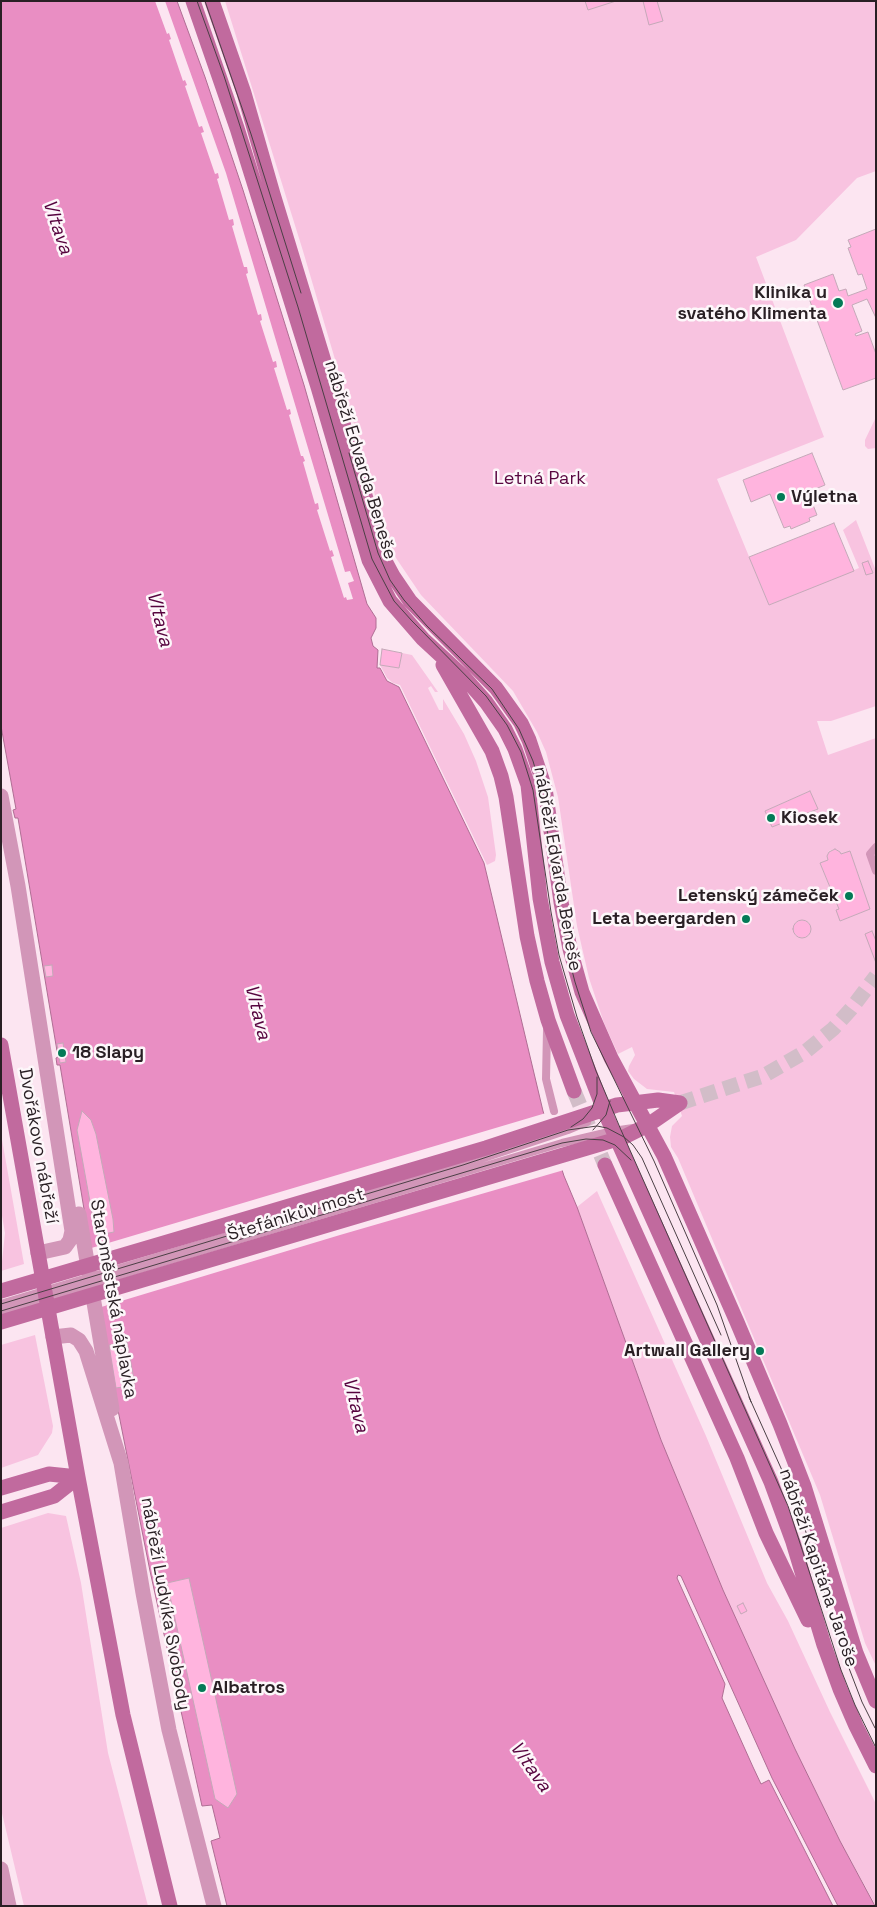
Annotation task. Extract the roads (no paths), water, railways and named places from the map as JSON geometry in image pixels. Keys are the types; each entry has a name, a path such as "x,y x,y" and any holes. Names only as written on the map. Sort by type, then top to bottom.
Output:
{"main road":[{"name":"nábřeží Edvarda Beneše","path":"193,1 240,136 318,387 369,560 390,601 436,652 474,688 492,710 516,749 525,773 528,785 540,898 552,962 567,1015 604,1112"},
{"name":"nábřeží Edvarda Beneše","path":"212,1 244,93 273,194 386,560 393,576 410,601 496,688 521,723 530,740 545,788 561,902 570,949 582,992 611,1058 635,1102"},
{"path":"436,652 492,751 501,776 506,797 527,936 548,1020 574,1091"},
{"name":"Dvořákovo nábřeží","path":"1,1045 38,1253"},
{"path":"589,1117 635,1102 658,1100 680,1103 648,1125 599,1139"},
{"name":"nábřeží Kapitána Jaroše","path":"635,1102 664,1156 738,1322 792,1454 856,1653 876,1701"},
{"name":"nábřeží Kapitána Jaroše","path":"604,1112 771,1482 793,1542 824,1646 856,1726 876,1766"},
{"name":"Štefánikův most","path":"1,1291 589,1117"},
{"name":"Štefánikův most","path":"1,1322 599,1139"},
{"path":"605,1165 737,1458 766,1533 840,1689"},
{"path":"38,1253 123,1715 170,1906"},
{"path":"1,1488 49,1474 78,1477"},
{"path":"1,1512 54,1496 78,1477"}],"street":[{"name":"Staroměstská náplavka","path":"1,796 18,886 60,1143 72,1231 70,1240 65,1247 38,1253"},
{"name":"Staroměstská náplavka","path":"1,855 18,886"},
{"name":"Staroměstská náplavka","path":"60,1143 75,1188 121,1462"},
{"name":"nábřeží Ludvíka Svobody","path":"53,1337 71,1335 79,1340 86,1351 121,1462 143,1594 169,1730 214,1906"},
{"path":"1,1869 10,1906"}],"lane":[{"path":"876,847 870,854 876,871"},
{"path":"548,1020 546,1079 554,1111"},
{"path":"1,1304 470,1162 568,1130 589,1117"},
{"path":"1,1311 562,1143 599,1139"}],"water":[{"name":"Vltava","path":"1,1 177,1 243,190 304,385 367,604 376,618 376,628 371,638 373,646 378,650 377,668 380,668 387,681 399,687 484,863 543,1111 564,1176 577,1207 661,1440 723,1590 795,1749 840,1841 875,1906 838,1906 772,1778 681,1576 678,1575 677,1578 725,1684 722,1698 753,1767 761,1784 769,1780 833,1906 227,1906 211,1841 220,1838 212,1805 202,1806 150,1571 115,1395 60,1065 57,1065 56,1058 58,1057 18,818 15,818 13,810 16,809 1,726"}],"tunnel":[{"path":"680,1103 763,1076 805,1052 833,1029 876,976"},
{"path":"574,1091 605,1165"}],"tram line":[{"path":"197,1 224,76 298,307 372,559 394,601 486,696 507,725 521,752 533,790 559,955 577,1017 596,1071 788,1506 841,1670 855,1705 876,1748"},
{"path":"205,1 251,134 301,293"},
{"path":"349,453 378,553 390,580 404,600 427,626 492,689 519,729 533,761 540,785 551,855"},
{"path":"555,890 567,951 591,1032 654,1161 717,1305 751,1402"},
{"path":"571,1127 583,1119 592,1108 597,1094 597,1077"},
{"path":"593,1130 606,1115 610,1101"},
{"path":"1,1304 463,1165 568,1130 597,1126 607,1128 624,1137 633,1145 642,1158 721,1335"},
{"path":"1,1311 562,1143 586,1139 603,1140 615,1145 631,1160"},
{"path":"749,1397 794,1497 829,1607"},
{"path":"842,1650 862,1702 875,1728"}],"place":[{"name":"Klinika u svatého Klimenta","path":"838,303"},
{"name":"Výletna","path":"781,497"},
{"name":"Kiosek","path":"771,818"},
{"name":"Letenský zámeček","path":"849,896"},
{"name":"Leta beergarden","path":"746,919"},
{"name":"18 Slapy","path":"62,1053"},
{"name":"Artwall Gallery","path":"760,1351"},
{"name":"Albatros","path":"202,1688"}],"park label":[{"name":"Letná Park","path":"540,479"}]}
